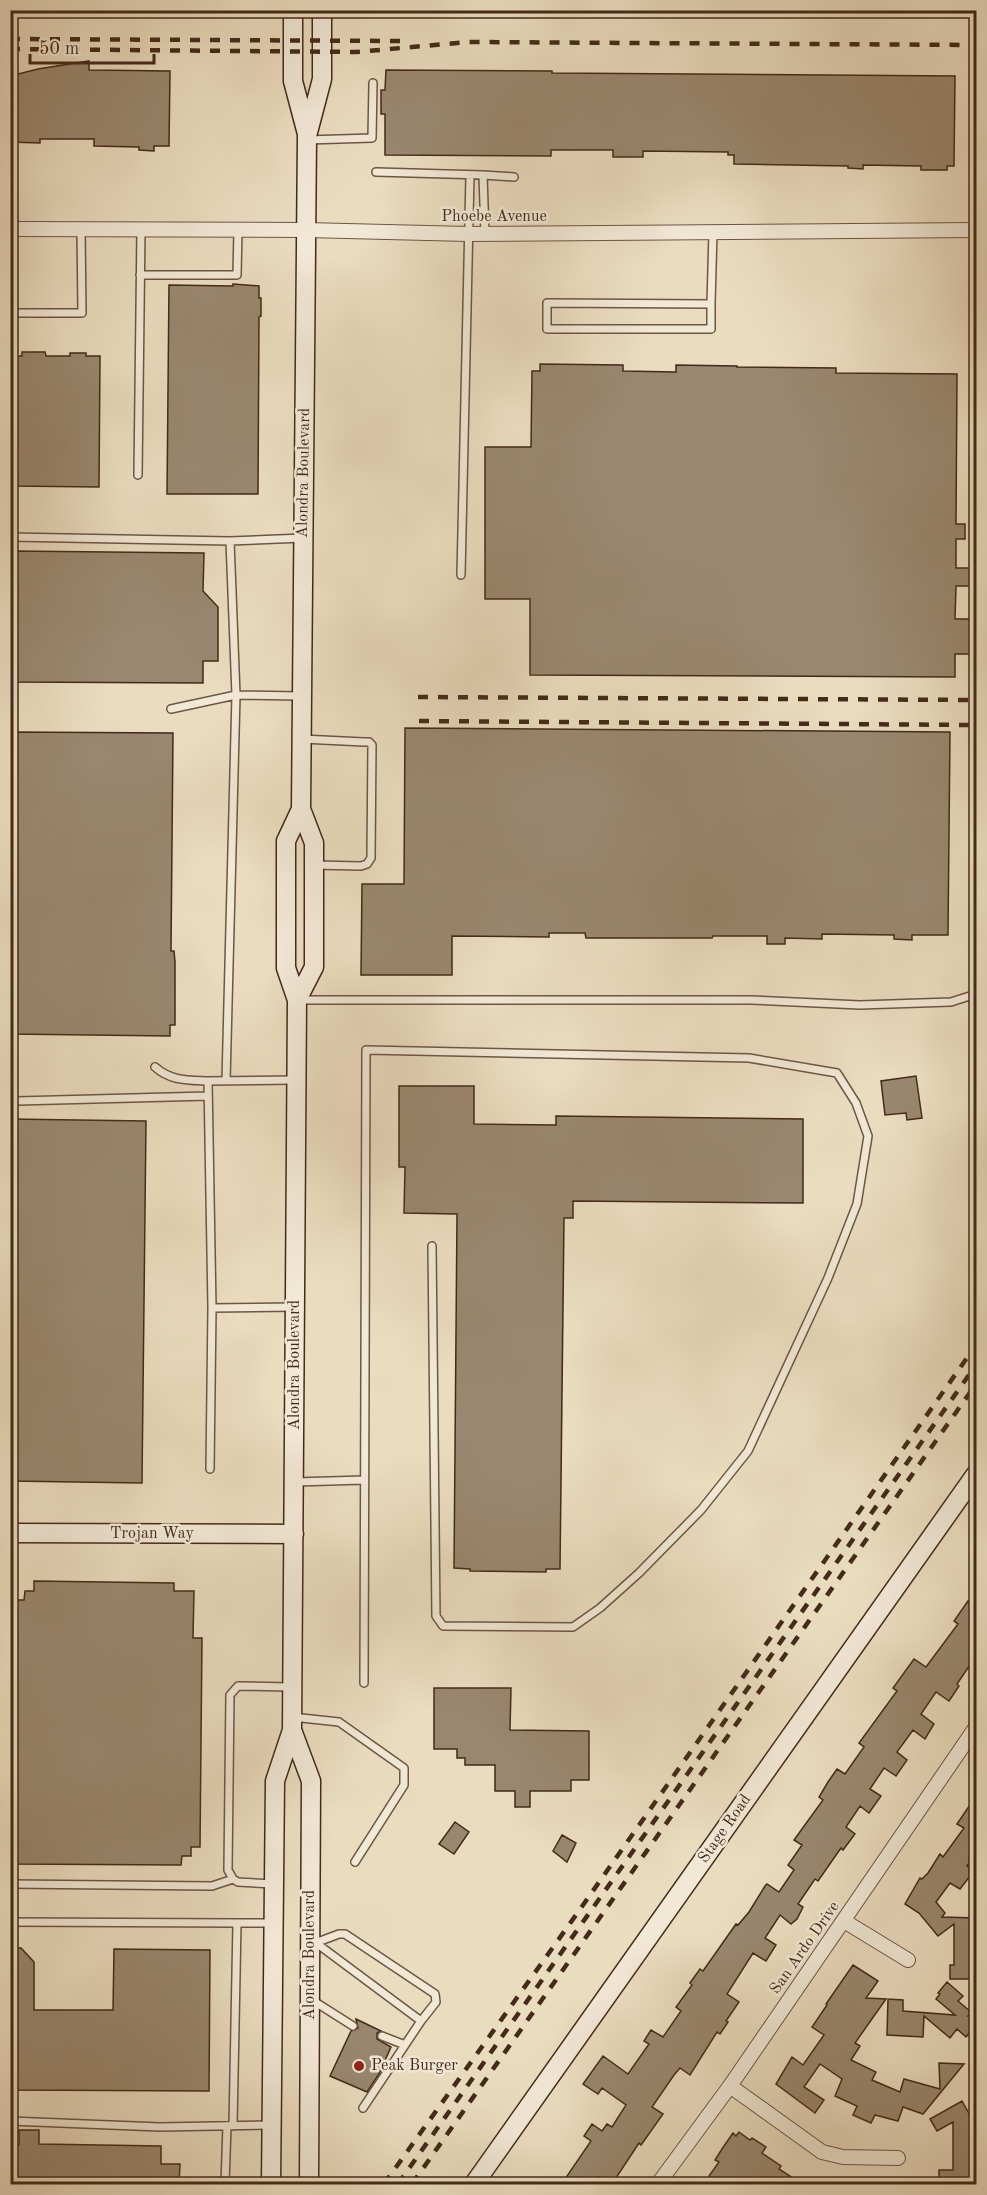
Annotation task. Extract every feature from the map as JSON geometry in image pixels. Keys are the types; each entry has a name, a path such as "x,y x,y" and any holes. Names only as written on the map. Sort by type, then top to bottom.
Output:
{"main road":[{"name":"Alondra Boulevard","path":"296,10 293,15 293,81 307,138"},
{"name":"Alondra Boulevard","path":"297,1000 314,967 314,843 301,809 301,739 307,138 322,79 322,15 320,10"},
{"name":"Alondra Boulevard","path":"271,2184 275,1781 292,1724 295,1482 297,1000 286,968 286,841 301,809"},
{"name":"Stage Road","path":"474,2184 976,1474"},
{"name":"Trojan Way","path":"10,1533 294,1534"},
{"name":"Alondra Boulevard","path":"292,1724 311,1780 313,1941 310,1999 309,2184"}],"street":[{"name":"Phoebe Avenue","path":"10,229 306,230 468,234 976,230"},
{"name":"San Ardo Drive","path":"658,2184 730,2086 844,1921 971,1747 976,1728"},
{"path":"844,1921 908,1960"},
{"path":"730,2086 822,2152 843,2157 898,2158"}],"lane":[{"path":"307,138 372,138 373,83"},
{"path":"376,172 514,177"},
{"path":"461,575 470,175"},
{"path":"483,175 485,234"},
{"path":"10,313 82,313 81,229"},
{"path":"138,475 141,229"},
{"path":"140,275 237,275 238,230"},
{"path":"711,304 547,303 547,328 711,329 713,232"},
{"path":"10,537 230,541 303,538"},
{"path":"226,1081 236,695 230,541"},
{"path":"171,709 236,695 302,696"},
{"path":"301,739 369,742 372,746 371,858 367,864 314,865"},
{"path":"297,1000 740,1000 860,1005 951,1002 976,994"},
{"path":"364,1683 366,1050 749,1058 837,1073 856,1103 868,1136 857,1204 828,1278 748,1451 701,1510 639,1573 600,1608 573,1627 443,1626 436,1616 432,1246"},
{"path":"155,1067 165,1075 179,1080 297,1080"},
{"path":"208,1081 212,1308 210,1469"},
{"path":"16,1101 208,1096"},
{"path":"212,1308 296,1307"},
{"path":"295,1482 364,1480"},
{"path":"233,1879 228,1870 230,1695 238,1686 292,1687"},
{"path":"292,1724 339,1722 404,1768 404,1785 355,1862"},
{"path":"10,1884 212,1886 233,1879 245,1883 274,1884"},
{"path":"10,1922 273,1923"},
{"path":"225,2184 230,2126 237,1923"},
{"path":"313,1941 345,1934 435,1994 436,2002 363,2108"},
{"path":"313,1941 421,2021"},
{"path":"310,1999 353,2026"},
{"path":"382,2036 405,2045"},
{"path":"10,2121 160,2127 272,2125"}],"building":[{"path":"89,61 89,70 170,71 169,146 154,146 154,151 139,150 139,147 94,146 94,139 40,139 40,143 10,142 10,76"},
{"path":"386,70 955,76 954,166 947,166 947,170 921,170 921,166 863,165 863,169 848,168 848,166 734,164 734,155 728,155 728,152 643,151 643,157 613,157 613,150 551,150 551,156 385,155 385,114 381,114 381,90 385,90"},
{"path":"233,284 259,286 259,298 261,298 258,494 167,494 169,285 233,286"},
{"path":"22,352 45,352 46,356 86,353 86,356 100,356 99,487 10,486 10,356 22,356"},
{"path":"540,364 623,365 623,371 676,372 676,365 836,368 836,373 957,374 956,524 965,524 965,539 956,539 956,568 976,568 976,586 956,586 955,619 976,619 976,654 955,654 955,677 530,675 530,599 485,599 485,447 531,447 532,371 540,371"},
{"path":"12,551 204,553 203,591 218,607 218,661 203,661 203,683 11,682"},
{"path":"405,728 950,732 948,935 912,935 912,940 894,939 894,935 822,934 822,939 785,938 785,944 767,944 767,936 586,938 585,933 549,933 549,937 452,936 452,975 361,975 362,884 404,884"},
{"path":"10,732 173,733 171,951 174,951 175,962 175,1025 170,1025 170,1036 10,1034"},
{"path":"916,1076 922,1118 907,1120 906,1113 885,1115 881,1081"},
{"path":"399,1086 474,1086 474,1124 556,1125 556,1116 803,1119 803,1203 573,1201 573,1218 564,1218 560,1569 546,1569 546,1572 470,1571 470,1569 454,1568 457,1214 404,1213 405,1167 399,1167"},
{"path":"10,1119 146,1121 142,1483 10,1481"},
{"path":"34,1581 174,1583 174,1591 194,1591 193,1638 202,1638 200,1847 191,1847 191,1856 182,1856 181,1865 13,1864 16,1600 24,1600 25,1591 34,1591"},
{"path":"968,1601 976,1606 976,1656 957,1684 959,1686 949,1701 936,1692 921,1714 934,1724 925,1739 913,1730 897,1752 907,1760 896,1776 884,1768 870,1789 881,1796 869,1813 860,1806 846,1827 855,1834 843,1850 841,1848 818,1881 815,1879 798,1904 803,1907 797,1919 791,1924 780,1915 765,1938 776,1945 766,1961 753,1953 727,1994 739,2002 726,2021 728,2022 720,2034 717,2032 690,2075 680,2068 674,2075 652,2107 663,2114 641,2145 639,2143 612,2184 599,2177 593,2184 572,2184 565,2179 591,2141 584,2136 592,2124 602,2131 607,2124 612,2127 626,2105 602,2088 598,2094 583,2084 603,2056 628,2074 649,2044 644,2041 651,2030 663,2037 681,2011 676,2007 692,1985 690,1983 700,1969 703,1971 736,1924 738,1925 749,1912 765,1886 767,1884 779,1892 794,1870 788,1865 802,1845 794,1840 823,1800 819,1797 828,1782 837,1769 845,1774 864,1747 859,1743 897,1691 893,1688 914,1659 926,1667 958,1624 954,1621"},
{"path":"434,1688 511,1688 510,1730 589,1731 589,1780 571,1780 571,1791 530,1791 530,1807 515,1807 515,1791 495,1791 495,1765 465,1765 465,1758 457,1758 457,1749 434,1749"},
{"path":"976,1796 976,1848 967,1866 974,1871 960,1889 950,1883 936,1902 945,1913 942,1917 976,1918 976,1979 950,1979 950,1965 954,1965 954,1924 938,1936 919,1913 905,1904 920,1878 922,1879 928,1873 940,1854 943,1857 964,1828 957,1824"},
{"path":"455,1822 469,1832 454,1854 439,1844"},
{"path":"562,1835 576,1843 567,1862 553,1851"},
{"path":"10,1948 21,1948 34,1962 34,2010 113,2010 114,1949 210,1950 209,2091 10,2090"},
{"path":"853,1965 878,1981 866,1998 886,1999 855,2043 860,2046 851,2060 876,2072 872,2080 900,2092 904,2079 940,2089 939,2063 964,2064 923,2114 903,2107 898,2121 875,2115 871,2123 853,2115 857,2106 835,2096 842,2079 820,2064 804,2087 824,2100 815,2113 776,2084 792,2057 803,2065 824,2035 812,2027"},
{"path":"947,1982 963,1996 958,2001 971,2012 968,2016 976,2016 976,2024 966,2037 957,2029 950,2038 924,2016 923,2037 887,2035 888,1999 903,2000 903,2011 955,2015 936,1999"},
{"name":"Peak Burger","path":"356,2019 381,2031 377,2033 377,2039 391,2047 379,2074 367,2092 330,2076 351,2031 358,2028"},
{"path":"962,2101 976,2126 975,2184 939,2184 939,2170 953,2170 953,2122 937,2131 930,2119"},
{"path":"19,2130 39,2130 39,2144 161,2146 161,2164 180,2164 179,2184 10,2184 10,2145 19,2145"},
{"path":"739,2132 766,2147 762,2153 781,2166 779,2169 802,2184 721,2184 709,2176 719,2162 715,2160 722,2149 733,2133 736,2136"}],"railway":[{"path":"10,39 400,41"},
{"path":"10,49 356,52 469,42 976,45"},
{"path":"418,697 976,700"},
{"path":"419,721 976,725"},
{"path":"384,2184 976,1345"},
{"path":"398,2184 976,1365"},
{"path":"412,2184 976,1384"}],"place":[{"name":"Peak Burger","path":"359,2066"}]}
